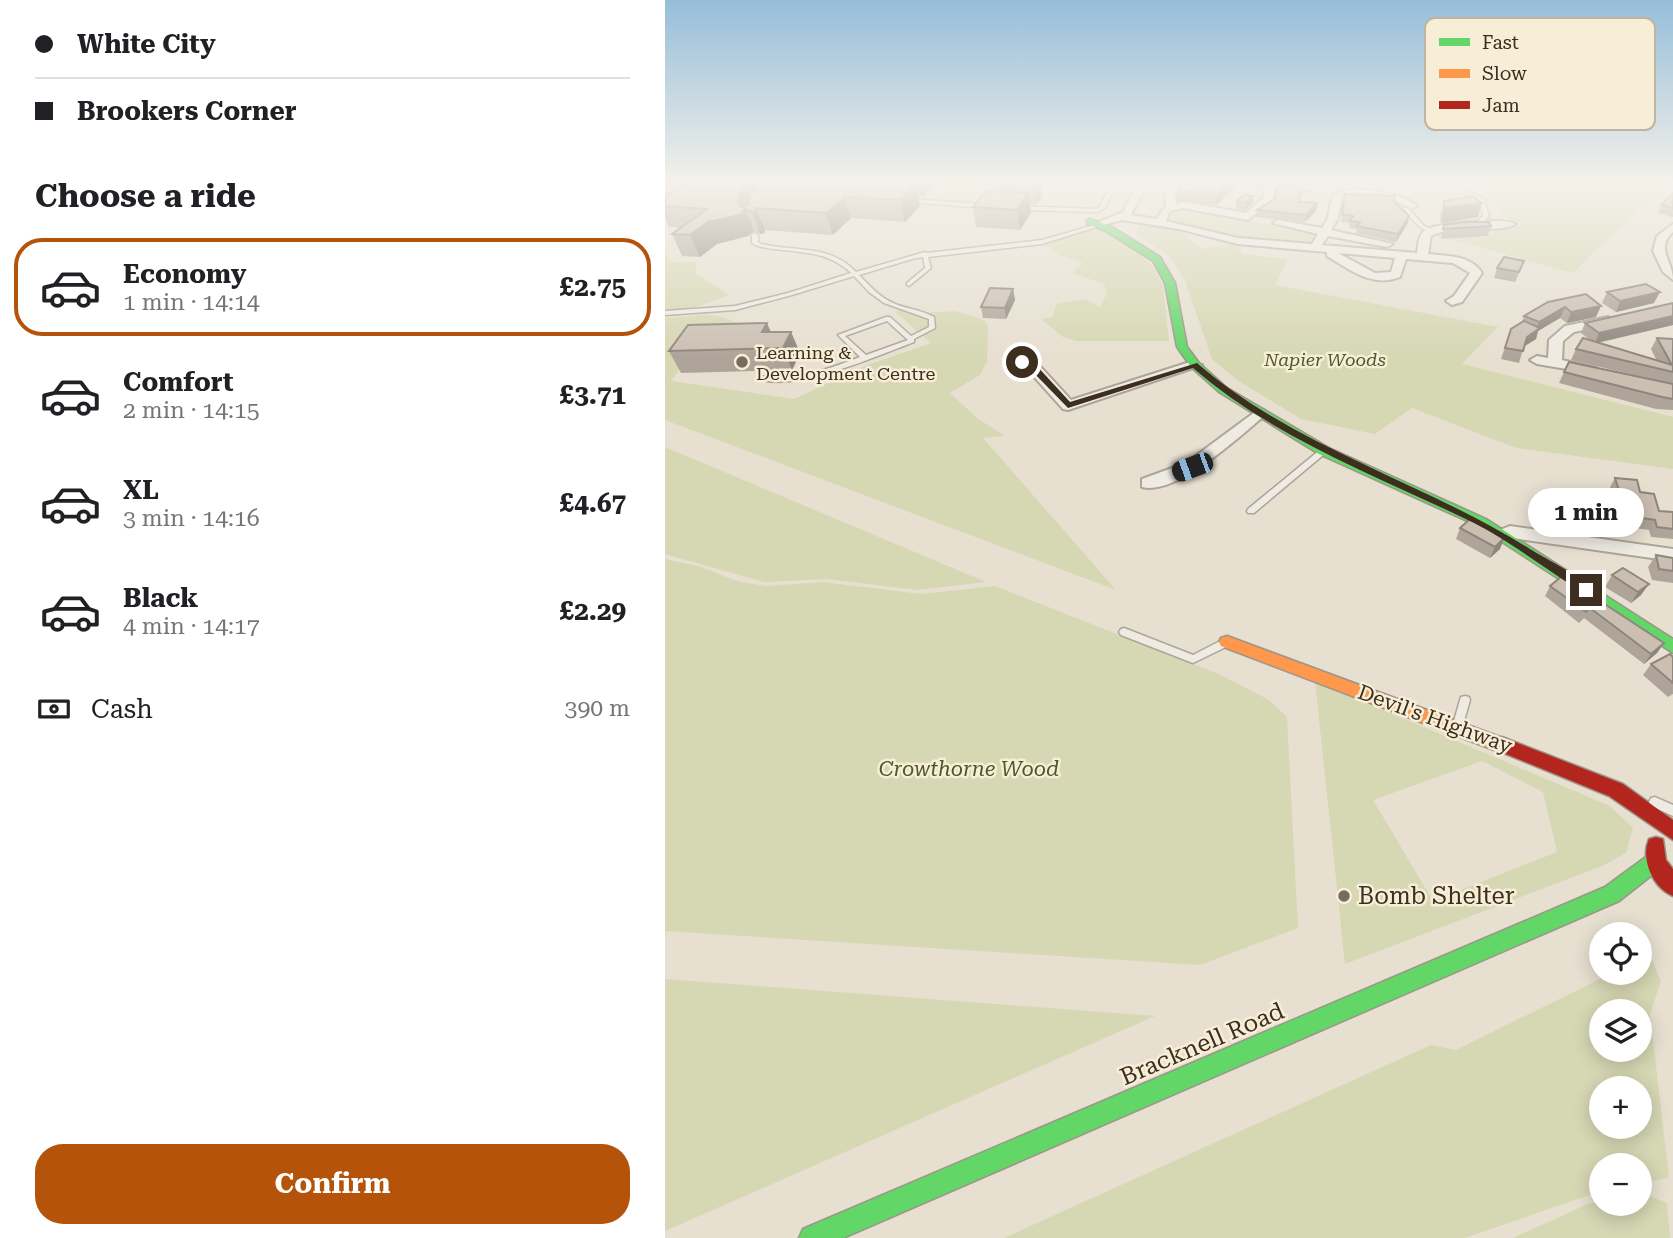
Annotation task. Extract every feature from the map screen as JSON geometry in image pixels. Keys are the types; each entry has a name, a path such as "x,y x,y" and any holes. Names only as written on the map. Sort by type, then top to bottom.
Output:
{"street":[{"path":"1126,241 1157,259 1170,283 1182,347 1195,365 1223,390 1324,451 1481,522 1673,647"},
{"path":"1237,241 1405,252"},
{"path":"1317,248 1319,241"},
{"path":"1358,241 1422,257 1455,260 1473,268 1476,273 1458,299 1452,301"},
{"path":"1422,257 1425,241"},
{"path":"1660,241 1657,244 1657,254 1673,276"},
{"path":"1317,248 1375,277 1391,277 1396,274 1405,252"},
{"path":"1555,363 1558,337 1570,330 1619,318 1594,308"},
{"path":"1537,360 1611,377"},
{"path":"1022,362 1033,367 1068,406 1195,365"},
{"path":"1148,483 1192,467 1259,413"},
{"path":"1503,536 1510,532 1673,555"},
{"name":"Devil's Highway","path":"1227,642 1590,778 1616,790 1638,806 1664,843"},
{"path":"1663,888 1658,870 1664,843"},
{"name":"Bracknell Road","path":"1612,894 1664,843"},
{"name":"Bracknell Road","path":"812,1238 1417,975 1612,894 1663,888"}],"lane":[{"path":"755,241 760,247 820,253 841,261 856,273 864,285 887,303 932,318 932,328 912,338 909,343 808,379 785,381 761,378"},
{"path":"665,313 735,308 925,254 1026,245 1039,241"},
{"path":"909,284 928,268 925,254"},
{"path":"866,358 841,335 888,318 912,338"},
{"path":"1251,511 1324,451"},
{"path":"1124,632 1193,659 1227,642"},
{"path":"1457,727 1465,700"},
{"path":"1638,806 1655,802 1673,811"}],"green space":[{"path":"1121,241 1150,263 1163,285 1169,341 1076,341 1063,337 1041,319 1053,317 1056,304 1085,299 1100,307 1107,293 1104,284 1072,273 1083,263 1059,255 1042,242"},
{"name":"Napier Woods","path":"1146,241 1193,241 1202,249 1235,243 1243,254 1288,259 1275,285 1498,327 1462,364 1673,417 1673,469 1516,448 1412,408 1375,434 1301,419 1237,380 1212,359 1185,280 1169,256"},
{"path":"1263,241 1315,241 1311,245"},
{"path":"1455,241 1606,241 1573,273"},
{"path":"665,253 670,262 696,262 696,274 730,295 676,314 665,313"},
{"path":"900,308 921,313 955,311 984,320 988,326 987,362 980,375 950,393 977,418 1005,436 983,438 1116,590 665,420 665,318 717,316 727,318 746,331 700,339 671,381 794,399 868,365 931,343 895,312"},
{"path":"665,447 986,582 917,590 827,579 764,582 665,554"},
{"name":"Crowthorne Wood","path":"665,559 698,566 737,581 766,586 822,582 922,594 995,586 1221,675 1269,700 1287,717 1298,928 1200,965 665,931"},
{"path":"1315,681 1610,806 1633,828 1626,853 1602,866 1345,964","holes":["1482,761 1543,792 1557,852 1433,901 1373,800"]},
{"path":"1652,961 1661,981 1652,1008 1652,999 1589,999 1589,1062 1652,1062 1652,1031 1669,1178 1652,1181 1652,1153 1589,1153 1589,1195 1465,1238 1004,1238 1431,1045 1456,1050 1589,984 1652,985"},
{"path":"665,979 1155,1016 665,1231"},
{"path":"1652,1197 1667,1203 1670,1238 1513,1238 1588,1204 1589,1216 1652,1216"}],"building":[{"path":"1504,257 1524,261 1519,272 1497,268"},
{"path":"1646,284 1660,292 1620,301 1607,292"},
{"path":"990,288 1013,289 1005,308 981,307"},
{"path":"1586,294 1601,306 1571,312 1565,307 1539,322 1524,316 1548,302"},
{"path":"1673,303 1673,316 1599,333 1585,323"},
{"path":"1524,321 1540,328 1527,337 1523,351 1505,348 1511,329"},
{"path":"767,323 762,332 791,332 783,348 669,351 688,325"},
{"path":"1583,338 1672,365 1657,338 1673,339 1673,372 1576,349"},
{"path":"1569,362 1673,384 1673,399 1564,372"},
{"path":"1615,478 1637,480 1640,492 1654,494 1659,511 1673,512 1673,529 1657,527 1655,520 1614,514 1610,499 1622,500"},
{"path":"1471,518 1505,537 1495,547 1460,528"},
{"path":"1656,555 1673,558 1673,571 1659,569"},
{"path":"1623,568 1649,584 1638,592 1612,575"},
{"path":"1562,576 1664,643 1651,654 1590,608 1586,612 1550,586"},
{"path":"1670,654 1673,657 1673,683 1651,664"}],"traffic: fast":[{"path":"1128,241 1157,259 1170,283 1182,347 1195,365 1223,390 1324,451 1481,522 1673,647"},
{"path":"812,1238 1612,894 1654,861"}],"traffic: slow":[{"path":"1227,642 1502,745"}],"traffic: jam":[{"path":"1502,745 1616,790 1673,831"},
{"path":"1656,846 1656,863 1673,886"}],"place":[{"name":"Learning & Development Centre","path":"742,362"},
{"name":"Bomb Shelter","path":"1344,896"}],"route":[{"path":"1022,362 1033,367 1068,406 1195,365 1223,390 1304,440 1393,484 1481,522 1586,590"}]}
